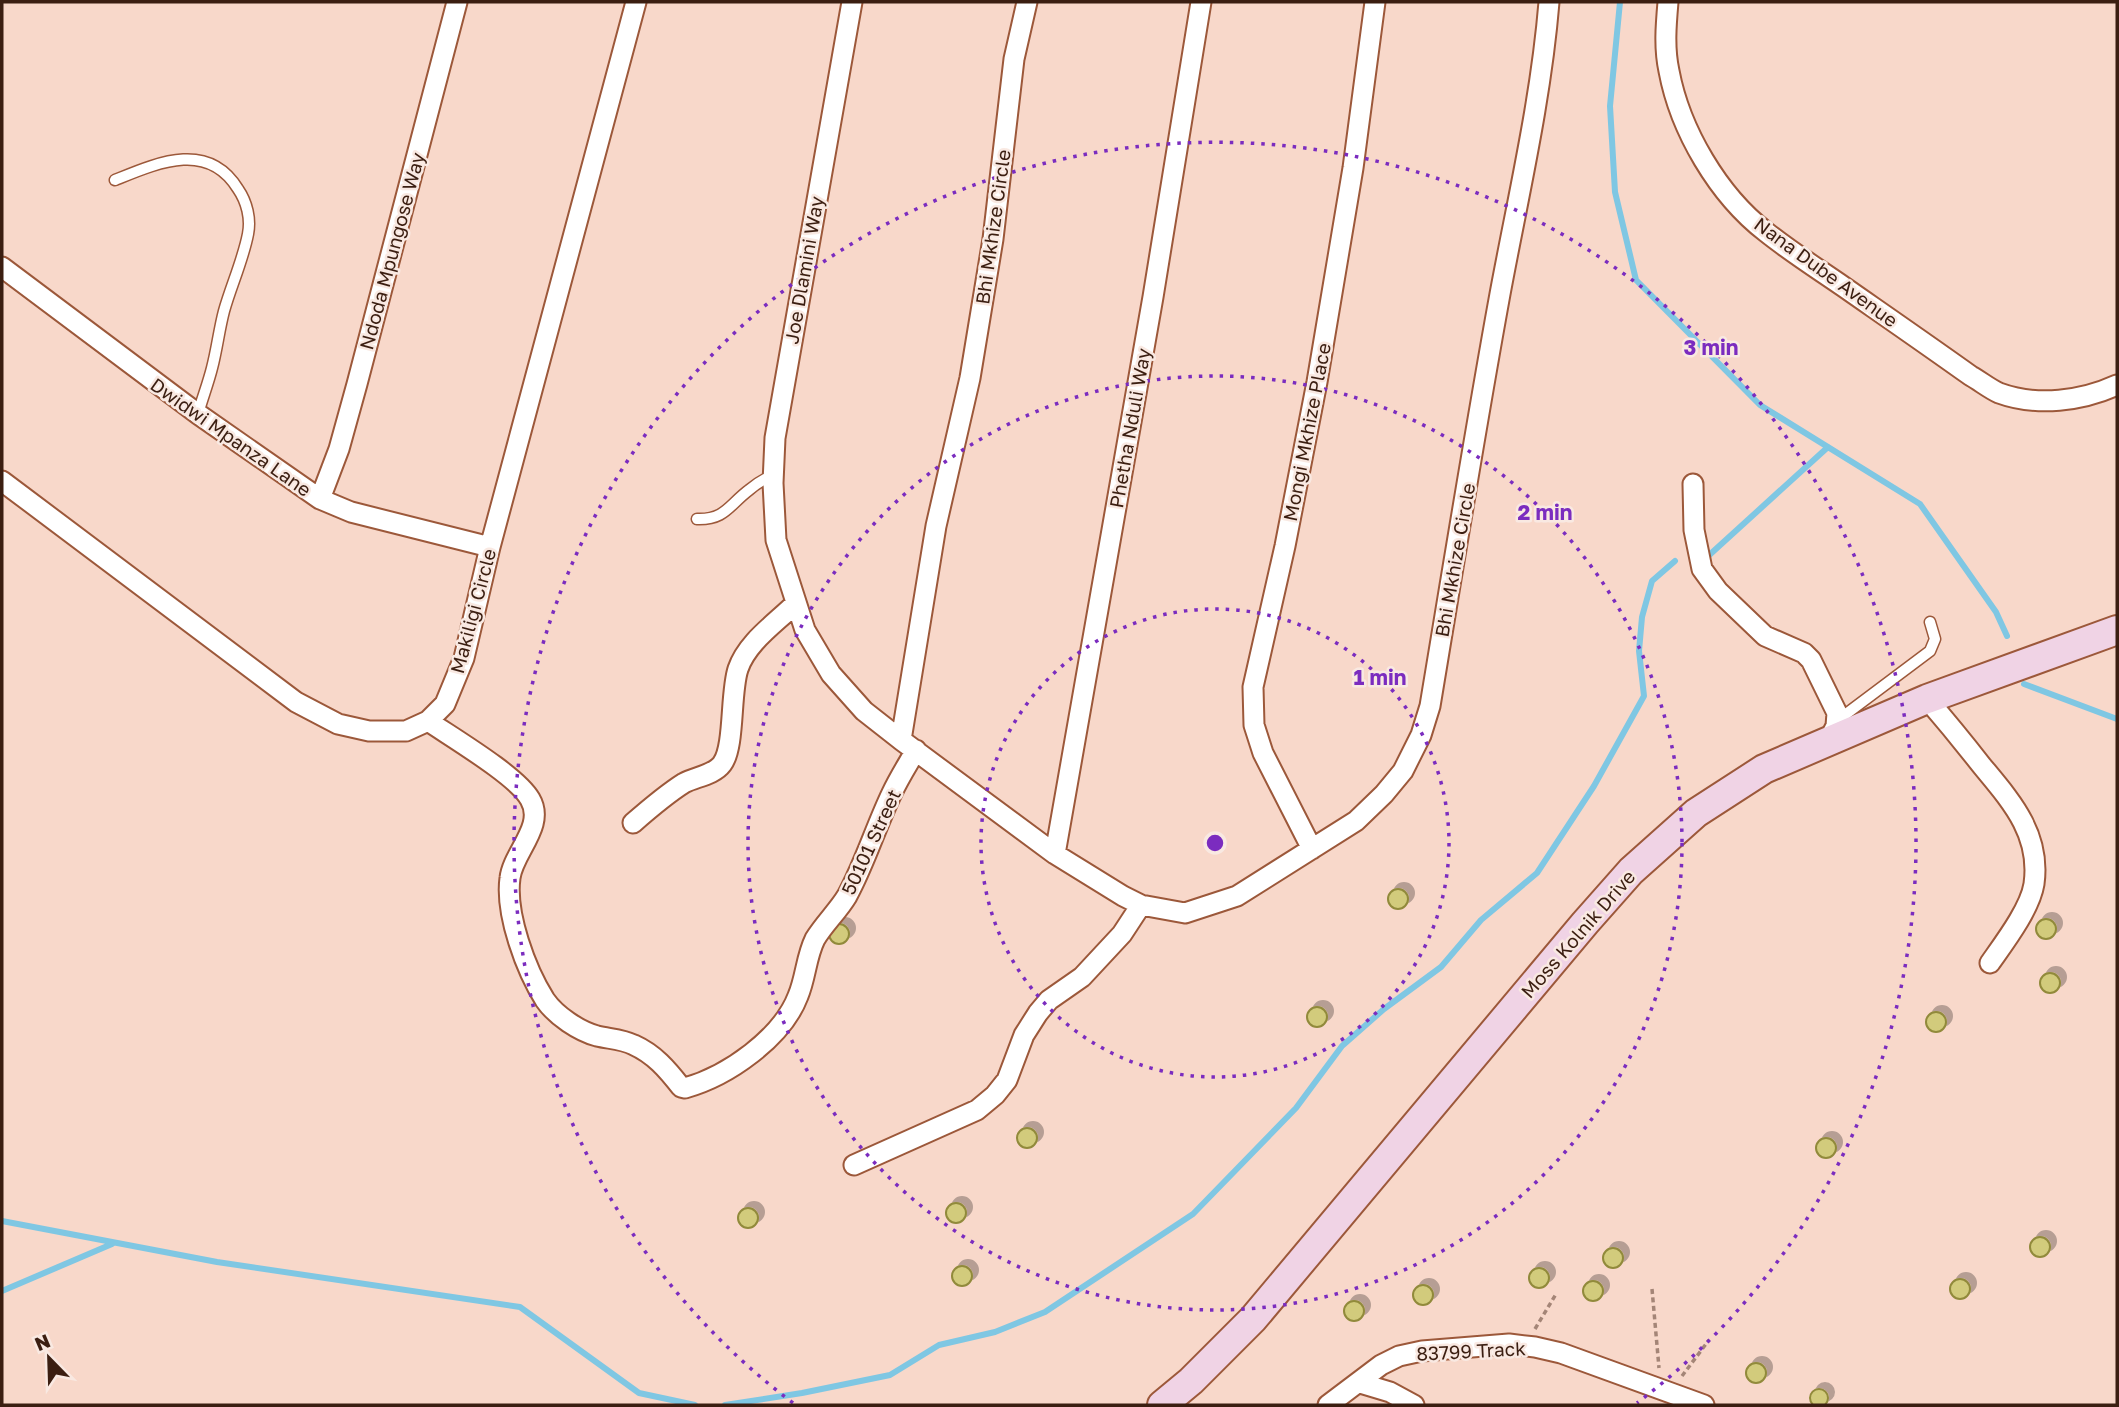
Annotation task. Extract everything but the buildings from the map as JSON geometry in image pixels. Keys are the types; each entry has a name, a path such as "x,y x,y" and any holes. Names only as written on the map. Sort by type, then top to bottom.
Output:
{"main road":[{"name":"Moss Kolnik Drive","path":"1162,1405 1191,1381 1253,1319 1585,923 1631,871 1696,813 1764,769 1833,731 2117,631"}],"street":[{"name":"Ndoda Mpungose Way","path":"320,499 339,449 357,384 457,2"},
{"name":"Makiligi Circle","path":"428,721 445,704 464,658 490,547 636,2"},
{"name":"Joe Dlamini Way","path":"776,540 775,438 852,2"},
{"name":"Bhi Mkhize Circle","path":"909,745 936,526 970,377 993,239 1014,60 1027,2"},
{"name":"Phetha Nduli Way","path":"1055,854 1155,284 1201,2"},
{"name":"Mongi Mkhize Place","path":"1312,849 1263,753 1254,724 1253,687 1285,547 1317,382 1353,168 1375,2"},
{"name":"Bhi Mkhize Circle","path":"776,540 805,630 831,674 864,711 1055,854 1141,905 1185,913 1237,896 1356,821 1403,771 1421,735 1430,706 1500,294 1530,143 1549,2"},
{"name":"Nana Dube Avenue","path":"1668,2 1665,32 1669,69 1686,124 1724,189 1765,231 1971,376 1998,392 2028,400 2066,400 2100,393 2117,385"},
{"name":"Dwidwi Mpanza Lane","path":"2,267 198,414 320,499 351,512 490,547"},
{"path":"2,481 296,702 338,724 369,732 406,731 428,721"},
{"path":"1693,484 1694,530 1702,569 1725,599 1765,636 1794,648 1811,660 1835,706 1833,731"},
{"path":"633,823 670,792 723,763 728,749 733,690 739,666 748,650 795,604"},
{"path":"1927,699 2013,802 2025,824 2034,855 2034,886 2018,922 1990,963"},
{"name":"50101 Street","path":"428,721 496,767 532,802 535,810 533,825 512,868 511,910 521,948 546,1001 558,1014 576,1026 596,1035 636,1045 660,1061 681,1087 695,1085 716,1076 739,1062 766,1041 784,1021 799,993 808,956 816,939 845,898 893,791 909,745"},
{"path":"854,1165 978,1110 995,1096 1007,1080 1024,1035 1038,1013 1049,1000 1082,976 1122,934 1141,905"},
{"name":"83799 Track","path":"1328,1405 1381,1365 1399,1356 1422,1351 1509,1344 1561,1353 1704,1405"},
{"path":"1360,1383 1391,1392 1414,1405"}],"lane":[{"path":"115,180 148,167 184,159 205,160 234,182 245,203 248,234 221,322 212,369 198,414"},
{"path":"697,519 727,512 747,491 774,475"},
{"path":"1833,731 1930,651 1935,639 1930,622"}],"path":[{"path":"1652,1289 1659,1372 1665,1390"},
{"path":"1526,1346 1556,1294"},
{"path":"1665,1390 1709,1340"}],"waterway":[{"path":"1620,2 1610,106 1615,192 1636,280 1760,405 1920,504 1996,612 2007,636"},
{"path":"1706,558 1828,447"},
{"path":"725,1405 890,1375 939,1345 995,1332 1045,1312 1193,1214 1296,1108 1342,1046 1384,1009 1441,967 1481,920 1537,873 1594,786 1644,696 1639,651 1642,617 1652,581 1675,561"},
{"path":"2024,684 2117,719"},
{"path":"2,1221 217,1262 520,1307 639,1393 695,1405"},
{"path":"2,1291 112,1244"}]}
